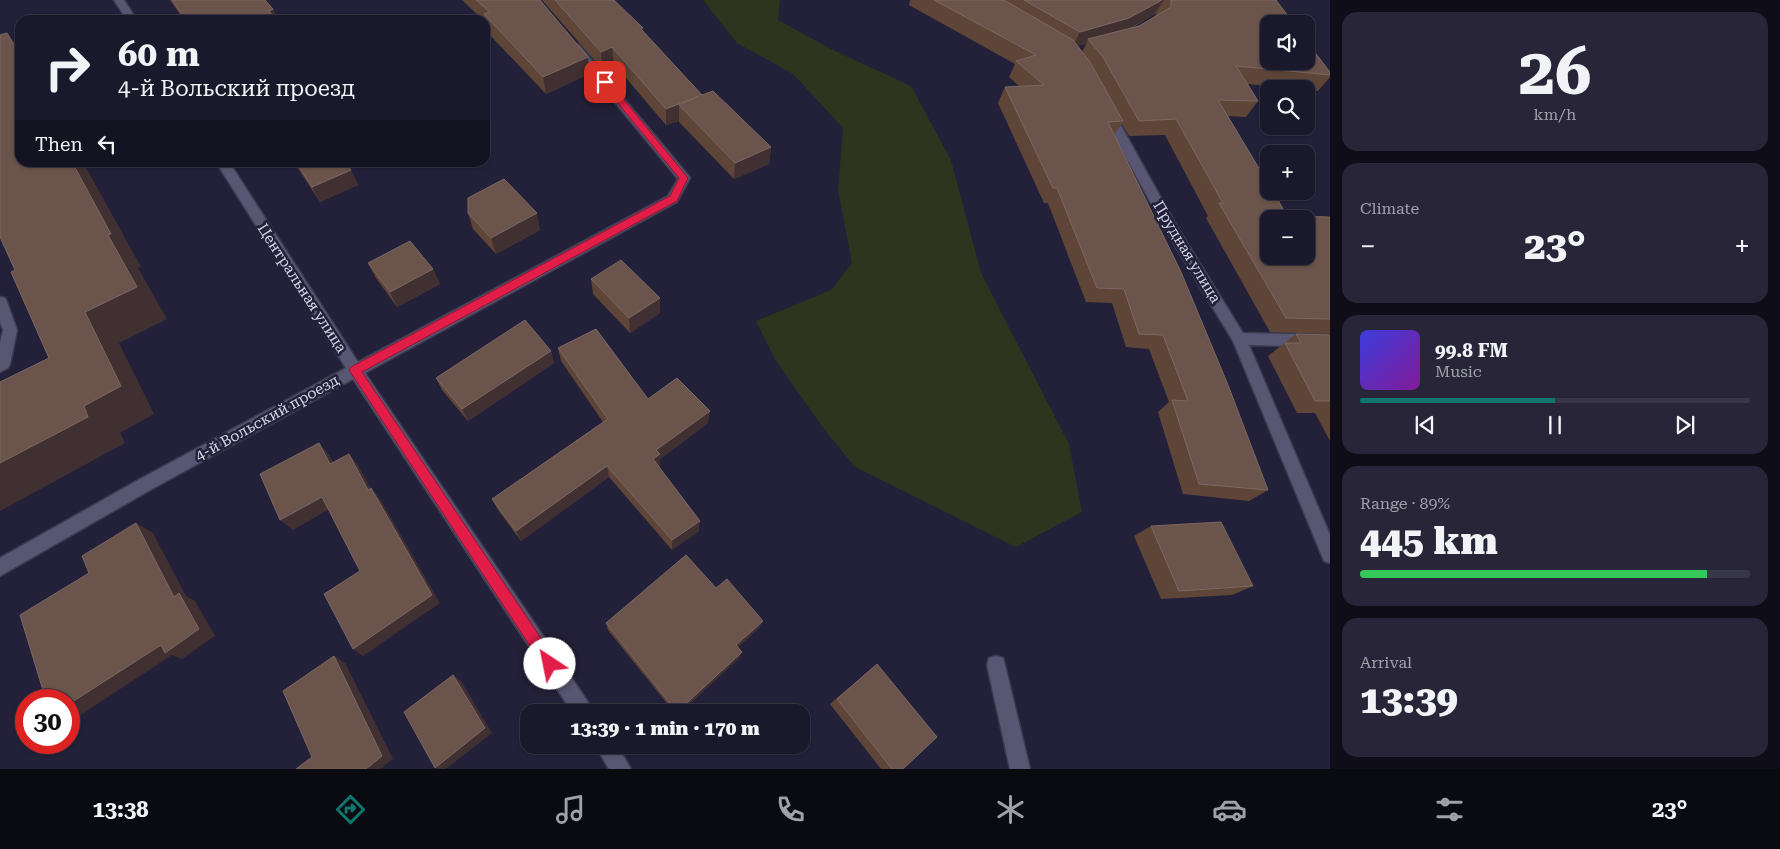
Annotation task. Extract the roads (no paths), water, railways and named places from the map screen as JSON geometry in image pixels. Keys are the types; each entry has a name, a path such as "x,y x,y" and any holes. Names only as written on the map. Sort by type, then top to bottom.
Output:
{"street":[{"path":"119,0 129,15"},
{"name":"4-й Вольский проезд","path":"0,567 146,484 354,370 673,199 684,178 566,36"},
{"name":"Прудная улица","path":"1101,101 1171,228 1239,340 1330,555"},
{"name":"Центральная улица","path":"225,167 354,370 578,704"},
{"path":"0,302 10,330 3,364 0,366"},
{"path":"1239,340 1330,341"},
{"path":"996,665 1020,769"},
{"path":"610,754 620,769"}]}
